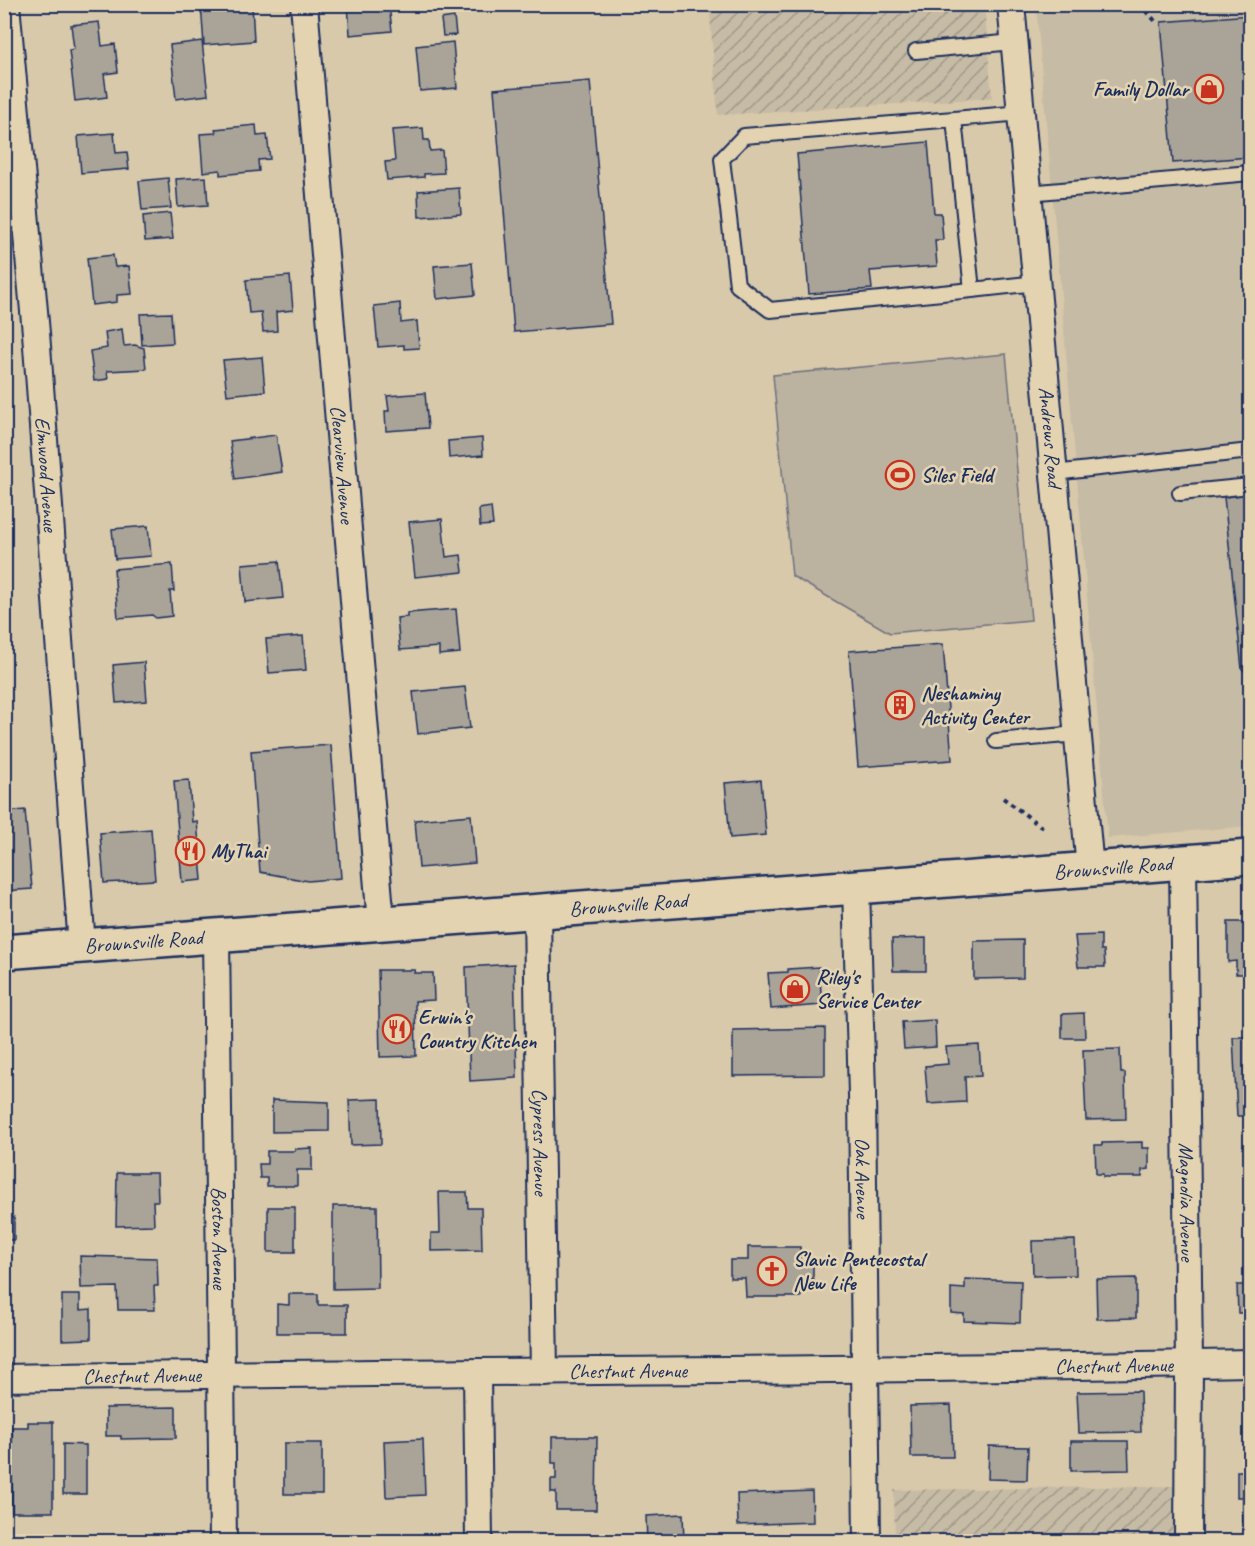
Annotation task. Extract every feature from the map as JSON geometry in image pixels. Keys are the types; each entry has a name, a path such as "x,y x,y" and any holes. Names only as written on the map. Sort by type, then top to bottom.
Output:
{"street":[{"name":"Elmwood Avenue","path":"6,4 36,333 82,946"},
{"name":"Clearview Avenue","path":"304,4 381,923"},
{"name":"Andrews Road","path":"1011,4 1090,869"},
{"name":"Brownsville Road","path":"4,952 1251,857"},
{"name":"Magnolia Avenue","path":"1183,862 1189,1364 1188,1542"},
{"name":"Oak Avenue","path":"856,887 862,1094 867,1542"},
{"name":"Cypress Avenue","path":"537,911 544,1372"},
{"name":"Boston Avenue","path":"216,936 223,1542"},
{"name":"Chestnut Avenue","path":"4,1378 220,1374 866,1370 1251,1363"},
{"path":"477,1373 479,1542"}],"lane":[{"path":"916,51 1014,42"},
{"path":"1021,114 744,136 722,159 737,285 770,310 1036,283"},
{"path":"954,119 972,290"},
{"path":"1028,193 1251,173"},
{"path":"1054,473 1251,451"},
{"path":"1180,494 1251,486"},
{"path":"996,741 1078,734"}],"path":[{"path":"1140,4 1157,23"},
{"path":"1003,798 1043,828"}],"shaded area":[{"path":"709,5 984,5 992,98 718,115"},
{"path":"1036,5 1250,5 1250,826 1108,838"},
{"name":"Siles Field","path":"1006,354 1031,620 890,633 792,576 773,375"},
{"path":"1174,1486 1175,1541 895,1541 894,1490"}],"building":[{"path":"201,4 252,4 254,41 204,45"},
{"path":"348,4 389,4 392,31 350,35"},
{"path":"479,4 557,4 479,11"},
{"path":"747,4 794,4 747,8"},
{"name":"Family Dollar","path":"1250,15 1250,157 1173,163 1161,22"},
{"path":"454,17 456,35 443,36 441,19"},
{"path":"99,22 102,46 115,44 118,72 104,74 107,97 75,101 69,50 74,49 71,25"},
{"path":"202,41 208,95 176,99 170,45"},
{"path":"453,42 457,88 420,91 416,46"},
{"path":"590,81 611,324 514,332 494,89"},
{"path":"256,125 257,136 267,135 270,159 258,160 259,171 220,175 220,170 203,172 200,134 216,133 215,129"},
{"path":"423,128 424,140 429,140 430,151 442,150 444,173 387,180 385,162 395,161 392,130"},
{"path":"114,133 116,153 127,152 129,169 81,173 78,136"},
{"path":"928,142 934,213 941,213 943,240 935,240 937,266 870,271 872,289 809,294 797,154"},
{"path":"206,177 208,205 178,207 176,179"},
{"path":"168,178 171,208 142,210 139,181"},
{"path":"459,188 461,214 419,217 418,191"},
{"path":"170,213 173,239 145,241 143,216"},
{"path":"113,255 115,267 129,266 132,294 117,295 117,302 92,305 87,258"},
{"path":"472,263 475,295 437,299 434,266"},
{"path":"290,276 293,310 276,312 277,331 263,332 261,312 249,313 246,280"},
{"path":"400,303 401,323 417,321 419,348 404,349 404,345 378,347 374,306"},
{"path":"171,313 173,343 142,345 140,314"},
{"path":"122,329 124,346 135,345 144,348 146,369 107,371 108,379 94,381 90,351 107,348 105,332"},
{"path":"262,357 265,391 227,395 223,360"},
{"path":"425,393 428,428 386,431 385,411 389,411 387,396"},
{"path":"276,435 282,472 235,479 230,441"},
{"path":"482,438 483,455 449,458 448,441"},
{"path":"1250,494 1250,676 1242,669 1224,497"},
{"path":"491,507 493,525 480,526 479,509"},
{"path":"442,519 446,557 461,555 463,572 415,577 409,522"},
{"path":"148,526 151,556 115,559 112,529"},
{"path":"279,561 283,598 245,602 242,564"},
{"path":"172,564 174,591 170,591 172,616 118,618 114,569"},
{"path":"456,609 460,653 439,655 439,647 400,650 397,618 407,617 407,613"},
{"path":"303,636 306,670 269,673 266,639"},
{"name":"Neshaminy Activity Center","path":"943,644 952,760 858,767 849,651"},
{"path":"144,662 147,701 116,703 113,665"},
{"path":"465,687 470,728 418,734 413,692"},
{"path":"331,745 341,878 308,881 260,872 251,751"},
{"name":"MyThai","path":"189,780 192,822 197,821 202,880 182,882 174,781"},
{"path":"761,780 766,835 730,838 725,783"},
{"path":"25,810 32,889 4,891 4,812"},
{"path":"471,815 475,863 419,868 415,820"},
{"path":"151,829 155,880 104,883 100,833"},
{"path":"1228,922 1250,922 1250,974 1236,974 1236,961 1228,962"},
{"path":"1101,935 1101,950 1104,950 1105,967 1078,967 1075,936"},
{"path":"926,938 926,971 893,971 892,939"},
{"path":"1023,940 1023,978 974,979 974,941"},
{"path":"514,964 517,1078 470,1081 466,967"},
{"name":"Riley's Service Center","path":"819,967 822,1005 771,1009 768,973"},
{"name":"Erwin's Country Kitchen","path":"378,970 415,970 414,973 433,973 434,1000 415,1001 416,1056 380,1057"},
{"path":"1084,1013 1085,1038 1062,1038 1062,1014"},
{"path":"935,1020 936,1047 904,1049 902,1022"},
{"path":"825,1028 825,1075 733,1076 733,1030"},
{"path":"1233,1037 1250,1037 1250,1116 1237,1116"},
{"path":"979,1045 981,1076 965,1077 966,1102 928,1104 925,1066 948,1064 946,1047"},
{"path":"1120,1049 1121,1073 1125,1073 1126,1119 1086,1120 1083,1050"},
{"path":"380,1099 381,1144 351,1145 349,1100"},
{"path":"272,1100 329,1102 329,1131 272,1132"},
{"path":"1142,1142 1142,1148 1149,1148 1149,1169 1142,1170 1142,1177 1103,1177 1103,1174 1096,1174 1095,1145"},
{"path":"312,1148 312,1170 297,1170 297,1186 267,1186 267,1178 260,1178 259,1164 267,1164 267,1151 295,1151 295,1149"},
{"path":"1246,1149 1250,1149 1250,1199 1248,1199"},
{"path":"117,1173 157,1173 158,1201 153,1201 154,1225 116,1226"},
{"path":"439,1192 467,1192 468,1208 481,1208 482,1250 431,1251 431,1233 440,1233"},
{"path":"333,1206 377,1206 378,1288 333,1289"},
{"path":"268,1207 295,1207 295,1252 268,1252"},
{"path":"4,1217 14,1217 14,1240 4,1240"},
{"path":"1075,1240 1076,1275 1033,1276 1032,1241"},
{"name":"Slavic Pentecostal New Life","path":"748,1247 800,1247 800,1264 813,1264 813,1279 801,1279 801,1297 746,1297 745,1278 730,1278 730,1260 748,1260"},
{"path":"80,1256 157,1258 158,1286 154,1286 155,1310 118,1310 117,1287 81,1288"},
{"path":"1136,1278 1136,1318 1097,1319 1096,1279"},
{"path":"965,1279 1021,1281 1020,1323 964,1321 964,1314 951,1313 951,1288 965,1289"},
{"path":"1237,1285 1250,1285 1250,1313 1238,1313"},
{"path":"289,1294 318,1294 318,1305 347,1305 347,1333 277,1333 277,1304 289,1305"},
{"path":"62,1295 80,1295 80,1310 91,1309 91,1339 62,1340"},
{"path":"1140,1391 1141,1432 1079,1433 1077,1392"},
{"path":"951,1405 953,1457 911,1457 910,1406"},
{"path":"176,1407 176,1438 121,1439 121,1436 106,1436 106,1408"},
{"path":"1245,1417 1250,1417 1250,1446 1245,1446"},
{"path":"28,1422 53,1422 53,1512 12,1512 12,1466 4,1466 4,1442 12,1442 12,1427 28,1427"},
{"path":"552,1437 597,1437 596,1510 556,1510 556,1492 551,1492 551,1479 556,1479 556,1463 552,1463"},
{"path":"423,1439 425,1495 386,1497 384,1441"},
{"path":"1071,1441 1128,1441 1129,1470 1071,1471"},
{"path":"284,1443 322,1443 322,1494 284,1494"},
{"path":"63,1444 86,1445 86,1494 63,1494"},
{"path":"989,1446 1028,1447 1027,1480 988,1479"},
{"path":"1237,1471 1250,1471 1250,1522 1243,1522 1243,1497 1237,1497"},
{"path":"812,1491 813,1522 738,1525 737,1494"},
{"path":"683,1514 684,1542 647,1542 646,1516"},
{"path":"558,1535 591,1535 591,1542 558,1542"}],"place":[{"name":"Family Dollar","path":"1209,89"},
{"name":"Siles Field","path":"900,475"},
{"name":"Neshaminy Activity Center","path":"900,705"},
{"name":"MyThai","path":"190,851"},
{"name":"Riley's Service Center","path":"795,989"},
{"name":"Erwin's Country Kitchen","path":"397,1029"},
{"name":"Slavic Pentecostal New Life","path":"772,1271"}]}
